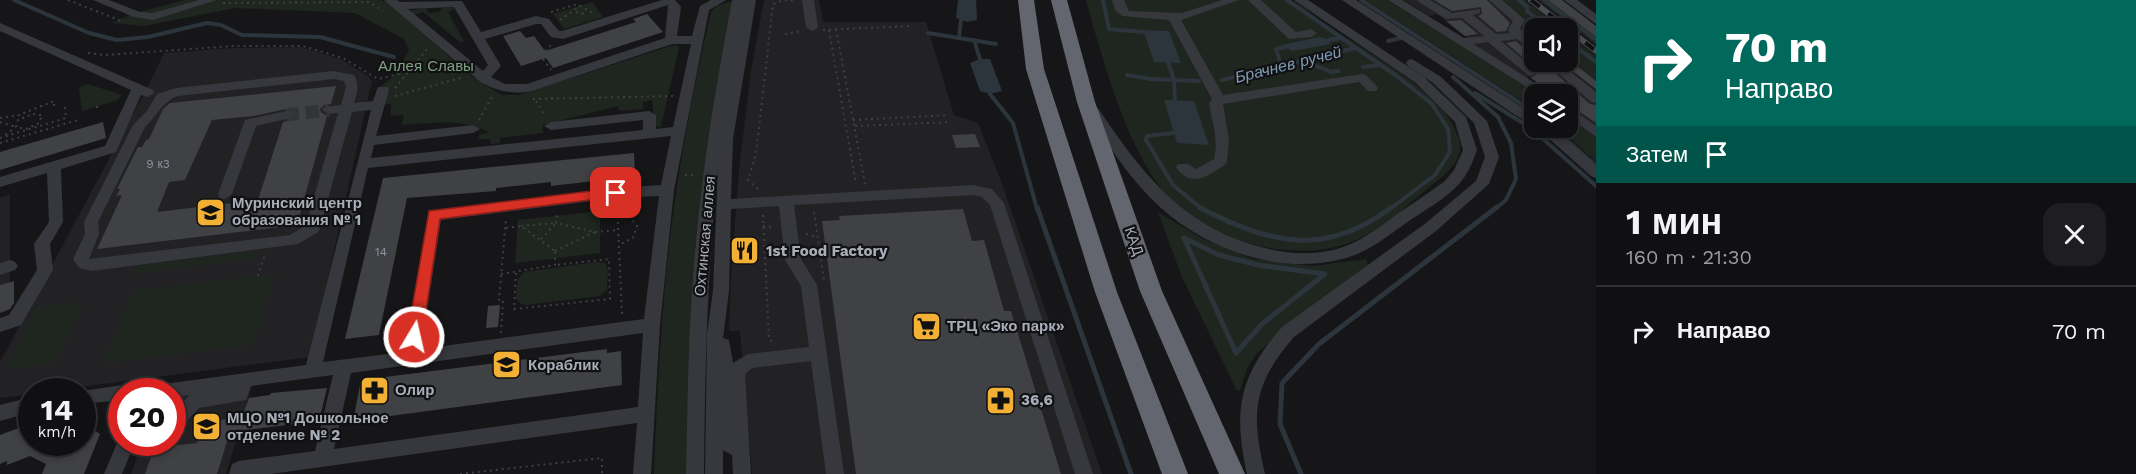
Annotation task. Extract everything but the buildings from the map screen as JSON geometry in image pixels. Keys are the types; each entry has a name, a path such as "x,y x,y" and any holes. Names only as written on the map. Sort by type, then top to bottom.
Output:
{"highway":[{"path":"1026,0 1035,69 1106,292 1175,474"},
{"name":"КАД","path":"1059,0 1086,102 1151,291 1232,474"}],"street":[{"path":"99,0 138,15 153,17 213,3"},
{"path":"478,37 536,20 545,21 555,34 562,35 670,0 675,8 670,40"},
{"path":"642,474 652,325 667,190 706,4 720,0"},
{"name":"Охтинская аллея","path":"695,474 698,321 710,175 723,81 738,0"},
{"name":"Охтинская аллея","path":"714,474 715,334 721,291 726,204 726,139 750,0"},
{"path":"1118,0 1121,10 1126,14 1173,16 1183,16 1233,0"},
{"path":"1254,0 1293,36 1311,33"},
{"path":"1086,102 1142,179 1166,205 1192,226 1247,250 1277,256 1312,258 1347,252 1378,235 1458,177 1470,150 1461,120 1420,80 1300,0"},
{"path":"1256,474 1246,417 1251,385 1272,349 1288,332 1431,227 1482,184 1492,157 1480,121 1437,80 1317,0"},
{"path":"1348,0 1524,114"},
{"path":"1394,0 1530,84"},
{"path":"1422,0 1450,17 1470,12"},
{"path":"1458,0 1493,39 1524,65"},
{"path":"1466,0 1470,12"},
{"path":"1495,0 1519,20 1514,30 1524,38"},
{"path":"1570,0 1596,20"},
{"path":"808,1 811,29"},
{"path":"391,6 458,3 495,66 483,78"},
{"path":"391,6 495,86 526,93 670,40 697,40"},
{"path":"1173,16 1219,100"},
{"path":"0,27 160,99"},
{"path":"1462,42 1520,35"},
{"path":"1563,72 1596,99"},
{"path":"341,75 350,78 352,82 346,108 313,228 293,240 92,266 84,264 81,259 92,234 91,222 140,125 152,114 160,99 176,92 341,75"},
{"path":"1183,167 1195,176 1220,162 1223,142 1215,104 1219,100 1362,78 1372,88"},
{"path":"0,182 111,149 130,102 138,89"},
{"path":"313,370 368,141 378,105 389,93"},
{"path":"329,110 378,105"},
{"path":"225,194 250,123 286,115"},
{"path":"551,126 649,115 650,134"},
{"path":"1578,118 1596,133"},
{"path":"368,141 473,129"},
{"path":"363,164 678,131"},
{"path":"1556,138 1596,173"},
{"path":"0,325 15,320 45,270 42,244 56,222 54,166"},
{"path":"411,357 434,215 667,190"},
{"path":"726,204 973,190 987,193 997,203 1084,474"},
{"path":"786,200 793,260 809,285 835,474"},
{"path":"721,291 732,474"},
{"path":"186,388 652,325"},
{"path":"742,474 736,371 748,361 818,352"},
{"path":"322,459 344,366"},
{"path":"186,409 194,401 240,395 245,379"},
{"path":"0,413 18,408"},
{"path":"238,474 239,470 645,414"},
{"path":"113,474 120,456"}],"path":[{"path":"69,0 114,20 130,22"},
{"path":"748,180 756,153 773,4 784,0 808,1"},
{"path":"213,3 369,2 391,6"},
{"path":"551,12 578,4 596,15"},
{"path":"558,21 580,6"},
{"path":"574,12 585,14"},
{"path":"785,34 811,29 910,26"},
{"path":"829,30 857,191"},
{"path":"836,30 866,190"},
{"path":"544,51 556,41"},
{"path":"389,93 429,47 425,44"},
{"path":"83,52 105,55 234,46 303,46 343,58 378,79 407,72"},
{"path":"543,58 554,75"},
{"path":"389,93 466,77 459,71"},
{"path":"526,93 535,99 551,126"},
{"path":"526,93 535,99 674,96"},
{"path":"473,129 492,97"},
{"path":"0,118 19,115 54,101 54,106"},
{"path":"0,137 66,118 65,107 62,108"},
{"path":"0,122 4,122 14,126 18,129 26,129 39,123 43,115 36,113 18,120 14,126 9,132 0,137"},
{"path":"853,120 949,115"},
{"path":"0,144 78,120"},
{"path":"854,126 951,122"},
{"path":"26,129 26,136"},
{"path":"679,175 705,175"},
{"path":"741,178 748,180 761,192 769,339 782,349"},
{"path":"617,199 622,329"},
{"path":"541,239 556,223 557,200"},
{"path":"500,345 503,300 498,300 507,206"},
{"path":"814,212 824,284"},
{"path":"617,214 629,216 637,226 633,238 619,245"},
{"path":"505,228 556,223 595,232 618,230"},
{"path":"521,226 555,251 555,265"},
{"path":"555,251 595,232"},
{"path":"258,276 269,243"},
{"path":"609,262 610,299 514,309 516,270 609,260 609,262 619,261"},
{"path":"501,274 516,273"},
{"path":"460,474 602,458 602,474"}],"shaded area":[{"path":"764,0 819,0 823,22 926,22 954,115 978,123 1001,181 1102,474 752,474 740,331 729,331 739,170 751,70"},
{"path":"958,0 976,0 977,20 967,22 956,18"},
{"path":"1403,0 1500,0 1524,19 1524,72 1578,72 1578,66 1596,81 1596,130 1578,115 1578,84 1539,84 1529,77 1525,78 1472,42 1437,14 1429,16"},
{"path":"1143,30 1169,31 1181,63 1154,62"},
{"path":"1320,37 1329,40 1330,44 1292,51 1282,45"},
{"name":"Муринский центр образования № 1","path":"302,47 341,59 372,81 310,357 149,378 108,378 108,383 96,385 96,378 18,378 18,396 0,398 0,362 164,53 233,48"},
{"path":"980,59 990,59 1002,91 990,94 980,91 970,63"},
{"path":"1164,100 1194,101 1209,145 1177,143"},
{"path":"10,194 10,282 0,285 0,198"},
{"name":"МЦО №1 Дошкольное отделение № 2","path":"252,386 226,474 131,474 137,456 186,456 186,394"}],"green space":[{"name":"Аллея Славы","path":"184,0 381,0 391,4 472,77 502,95 519,95 674,45 679,47 661,127 655,126 652,100 643,102 643,109 619,111 618,106 543,125 543,133 500,138 500,143 491,144 490,139 479,139 479,135 489,132 478,128 446,122 402,125 404,115 391,116 391,103 380,106 376,90 394,76 409,50 404,39 355,13 235,8 144,26 112,23 132,14"},
{"path":"1086,0 1291,0 1399,72 1438,104 1459,138 1458,158 1444,175 1401,211 1374,231 1354,241 1330,248 1305,251 1253,244 1228,236 1183,210 1165,193 1152,175 1139,153 1117,101"},
{"path":"1365,0 1387,0 1524,84 1524,103"},
{"path":"1500,0 1525,0 1548,18 1524,20"},
{"path":"1538,0 1548,0 1571,18 1561,18"},
{"path":"732,1 716,89 703,188 689,474 654,474 665,284 680,166 711,12 716,6"},
{"path":"592,2 603,17 564,29 553,14"},
{"path":"453,7 455,9 448,12 464,41 461,43 423,12 413,16 408,11 426,8 429,13"},
{"path":"1578,23 1596,37 1596,45 1578,31"},
{"path":"1578,42 1596,56 1596,81 1578,66"},
{"path":"88,84 122,95 117,100 82,111 79,88"},
{"path":"1578,123 1596,138 1596,162 1569,138 1578,138"},
{"path":"600,211 600,253 515,263 518,220"},
{"path":"1158,212 1203,239 1253,259 1313,266 1366,259 1368,265 1323,298 1256,354 1247,369 1240,390 1237,391 1182,277"},
{"path":"261,250 258,259 130,274 135,265"},
{"path":"596,262 605,263 608,270 607,290 599,296 526,305 521,304 516,298 518,279 524,272"},
{"path":"275,274 254,345 102,364 134,290"},
{"path":"85,302 56,363 5,369 37,307"}],"waterway":[{"name":"Брачнев ручей","path":"14,0 89,33 117,40 148,37 207,23 221,25 242,35 320,37 394,57"},
{"path":"1103,0 1109,29 1143,32"},
{"path":"1287,0 1398,77 1432,104 1448,129 1450,152 1435,175 1390,209"},
{"path":"1361,0 1524,106"},
{"path":"1519,0 1536,18"},
{"path":"1544,0 1596,40"},
{"path":"959,37 961,20"},
{"path":"928,33 974,40"},
{"path":"1329,40 1341,38"},
{"name":"Брачнев ручей","path":"1388,41 1401,38"},
{"path":"974,40 996,44"},
{"path":"974,40 980,59"},
{"path":"1281,65 1276,49 1285,47"},
{"name":"Брачнев ручей","path":"1222,80 1355,48"},
{"path":"1578,48 1596,62"},
{"path":"1304,61 1331,72 1338,71"},
{"path":"1168,62 1174,80"},
{"path":"1363,67 1379,65"},
{"name":"Брачнев ручей","path":"1127,75 1174,80"},
{"path":"1453,77 1498,117 1511,143 1516,179 1506,200 1495,209"},
{"name":"Брачнев ручей","path":"1174,80 1199,81"},
{"path":"1174,80 1175,101"},
{"path":"1475,93 1532,129 1596,186"},
{"path":"990,94 1013,123 1037,209"},
{"path":"1174,133 1147,136 1146,140 1173,185 1201,208"},
{"path":"1564,138 1596,166"},
{"path":"1037,207 1131,474"},
{"path":"1201,208 1249,230 1273,237 1296,240 1320,239 1343,234 1367,223 1392,207"},
{"path":"1301,474 1280,424 1282,383 1319,344 1497,207"},
{"path":"1184,238 1219,255 1258,265 1325,274 1262,324 1236,353 1184,238"}],"tunnel":[{"path":"286,115 329,110"}],"railway":[{"path":"1531,0 1554,18"},
{"path":"1578,37 1596,51"}],"place":[{"name":"Муринский центр образования № 1","path":"211,212"},
{"name":"1st Food Factory","path":"745,251"},
{"name":"ТРЦ «Эко парк»","path":"926,326"},
{"name":"Кораблик","path":"507,365"},
{"name":"Олир","path":"374,390"},
{"name":"36,6","path":"1000,400"},
{"name":"МЦО №1 Дошкольное отделение № 2","path":"206,427"}],"route":[{"path":"414,337 434,215 616,193"}]}
